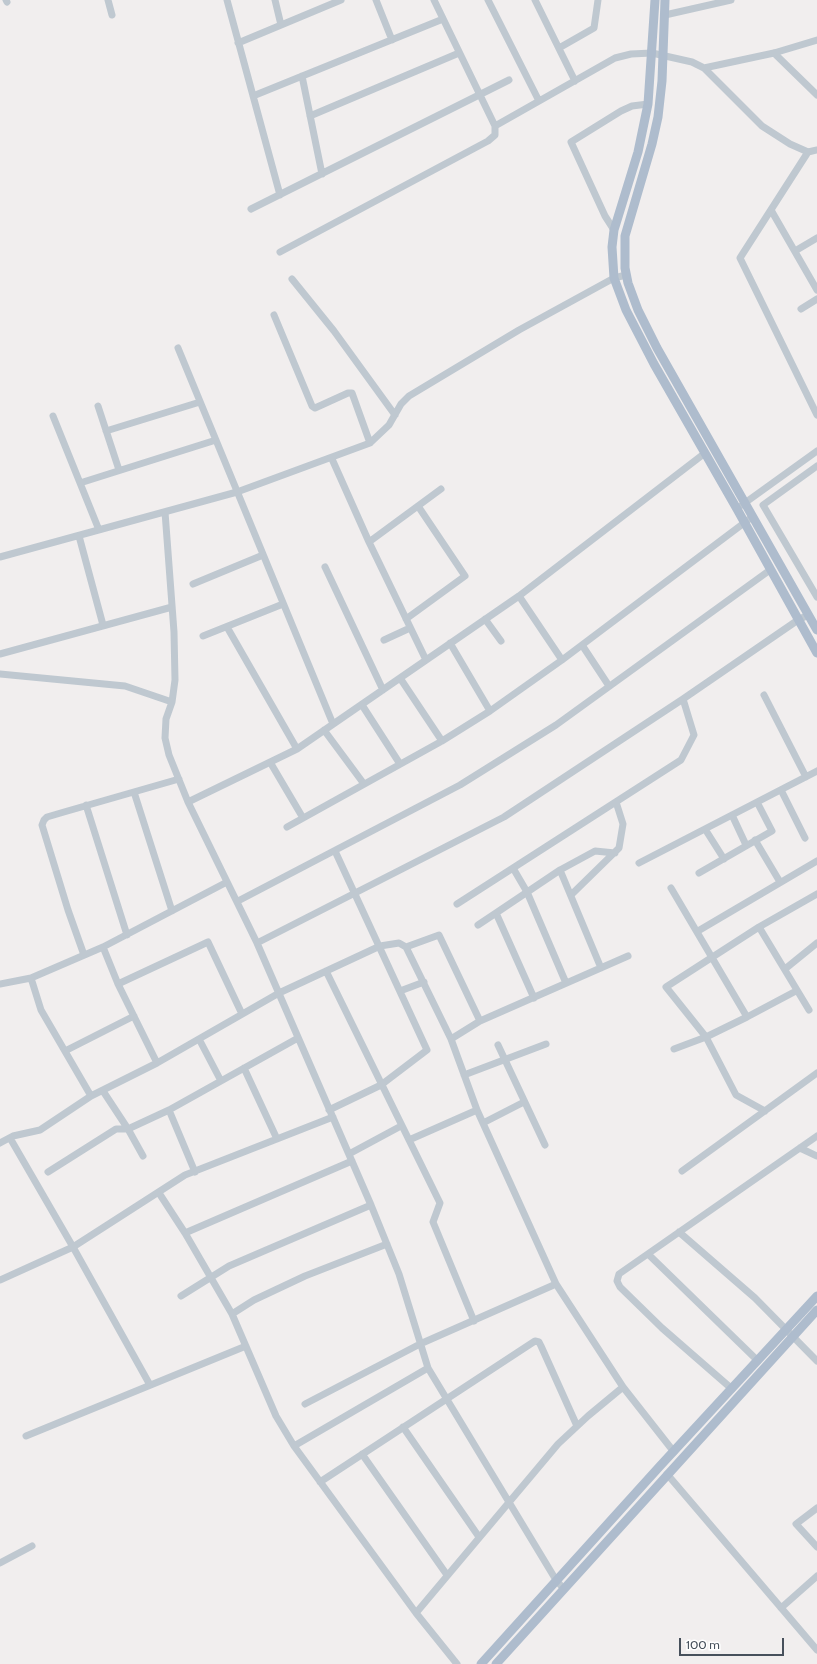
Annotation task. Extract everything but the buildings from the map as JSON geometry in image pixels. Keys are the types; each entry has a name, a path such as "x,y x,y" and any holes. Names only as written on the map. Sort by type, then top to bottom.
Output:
{"main road":[{"path":"655,0 648,104 638,152 614,230 612,247 614,278 635,329 705,453 741,506"},
{"path":"665,0 660,104 652,144 625,236 624,246 626,275 632,296 657,348 741,506 817,630"},
{"path":"748,519 770,570 817,653"},
{"path":"481,1664 556,1580 817,1296"},
{"path":"496,1664 666,1474 794,1337 817,1310"}],"street":[{"path":"108,0 112,15"},
{"path":"227,0 280,195"},
{"path":"275,0 281,25"},
{"path":"238,43 341,0"},
{"path":"376,0 392,40"},
{"path":"280,252 488,141 495,134 495,126 434,0"},
{"path":"488,0 539,101"},
{"path":"535,0 575,81"},
{"path":"559,48 594,28 598,0"},
{"path":"665,15 731,0"},
{"path":"253,96 443,19"},
{"path":"704,68 774,53 817,40"},
{"path":"310,116 459,53"},
{"path":"495,126 622,55 652,53 692,62 704,68 762,126 790,144 808,152 817,150"},
{"path":"774,53 817,95"},
{"path":"302,76 322,174"},
{"path":"251,209 509,80"},
{"path":"614,230 571,142 621,111 632,106 648,104"},
{"path":"808,152 740,258 817,415"},
{"path":"771,210 817,290"},
{"path":"795,252 817,238"},
{"path":"0,557 237,492 332,459 370,444 382,433 401,404 409,396 519,330 614,278 626,275"},
{"path":"292,279 334,332 395,415"},
{"path":"801,309 817,300"},
{"path":"274,315 312,406 315,408 348,393 352,393 370,444"},
{"path":"178,348 333,724"},
{"path":"106,431 200,402"},
{"path":"98,406 119,470"},
{"path":"53,416 99,530"},
{"path":"80,483 216,440"},
{"path":"741,506 817,451"},
{"path":"188,802 297,749 519,596 705,453"},
{"path":"332,459 369,542 426,660"},
{"path":"817,466 763,506 817,597"},
{"path":"369,542 441,490"},
{"path":"406,619 465,576 418,506"},
{"path":"165,512 174,632 175,680 172,702 166,719 165,738 169,755 188,802 227,882 238,901 257,943 371,1205 399,1274 428,1368 556,1580 564,1588"},
{"path":"287,827 442,741 490,712 562,660 748,519"},
{"path":"79,536 103,625"},
{"path":"193,584 263,555"},
{"path":"324,566 383,690"},
{"path":"238,901 460,785 556,725 770,570"},
{"path":"519,596 562,660"},
{"path":"203,636 283,604"},
{"path":"0,654 172,607"},
{"path":"257,943 504,817 683,699 798,620 808,615"},
{"path":"486,619 501,641"},
{"path":"227,627 297,749"},
{"path":"384,640 410,628"},
{"path":"450,643 490,712"},
{"path":"582,645 610,686"},
{"path":"0,674 125,686 172,702"},
{"path":"400,678 442,741"},
{"path":"764,695 806,777"},
{"path":"457,904 681,760 694,735 683,699"},
{"path":"362,705 400,764"},
{"path":"324,730 364,784"},
{"path":"270,762 303,818"},
{"path":"639,863 817,771"},
{"path":"84,955 68,910 42,825 44,820 47,817 179,779"},
{"path":"781,790 805,838"},
{"path":"134,792 172,911"},
{"path":"571,895 619,848 623,824 616,802"},
{"path":"699,873 772,831 757,802"},
{"path":"86,806 127,935"},
{"path":"732,815 746,845"},
{"path":"705,829 724,859"},
{"path":"755,840 780,882"},
{"path":"0,1280 73,1247 185,1175 277,1139 331,1114 381,1085 427,1050 335,851"},
{"path":"478,925 560,870 595,851 615,853"},
{"path":"698,931 817,861"},
{"path":"513,868 528,892 566,983"},
{"path":"560,870 601,968"},
{"path":"0,984 31,978 103,947 227,882"},
{"path":"672,888 748,1018"},
{"path":"765,1111 736,1095 706,1037 666,987 713,956 817,894"},
{"path":"496,913 534,998"},
{"path":"759,928 785,969 796,991 809,1010"},
{"path":"406,946 439,935 480,1021"},
{"path":"118,984 208,942 242,1014"},
{"path":"0,1143 10,1138 40,1130 91,1096 157,1063 279,993 380,946 399,943 406,946 451,1039 477,1110 556,1284 623,1387 674,1452"},
{"path":"785,969 817,943"},
{"path":"103,947 118,984 157,1063"},
{"path":"451,1039 480,1021 628,956"},
{"path":"326,971 440,1203 433,1222 474,1321"},
{"path":"31,978 41,1010 91,1096"},
{"path":"400,991 424,982"},
{"path":"674,1049 706,1037 748,1018 796,991"},
{"path":"65,1051 134,1016"},
{"path":"48,1172 116,1129 128,1129 169,1110 298,1038"},
{"path":"199,1039 221,1081"},
{"path":"464,1076 546,1044"},
{"path":"498,1045 545,1145"},
{"path":"244,1068 277,1139"},
{"path":"682,1171 817,1073"},
{"path":"102,1091 128,1129 143,1156"},
{"path":"483,1123 524,1102"},
{"path":"169,1110 195,1172"},
{"path":"409,1140 477,1110"},
{"path":"349,1154 401,1126"},
{"path":"732,1389 662,1328 620,1287 617,1282 619,1274 817,1136"},
{"path":"10,1138 150,1385"},
{"path":"800,1148 817,1156"},
{"path":"185,1232 352,1161"},
{"path":"159,1193 185,1232 232,1314 276,1416 294,1446 416,1613 457,1664"},
{"path":"181,1296 229,1266 371,1205"},
{"path":"679,1232 755,1298 817,1361"},
{"path":"232,1314 254,1300 305,1276 387,1244"},
{"path":"648,1254 758,1361"},
{"path":"305,1404 420,1344 556,1284"},
{"path":"320,1482 535,1341 539,1342 541,1346 577,1426"},
{"path":"26,1436 246,1346"},
{"path":"294,1446 428,1368"},
{"path":"416,1613 558,1444 623,1387"},
{"path":"403,1427 479,1537"},
{"path":"362,1454 447,1575"},
{"path":"666,1474 781,1608 814,1641 817,1650"},
{"path":"817,1508 796,1524 817,1547"},
{"path":"0,1563 32,1546"},
{"path":"781,1608 817,1576"}]}
